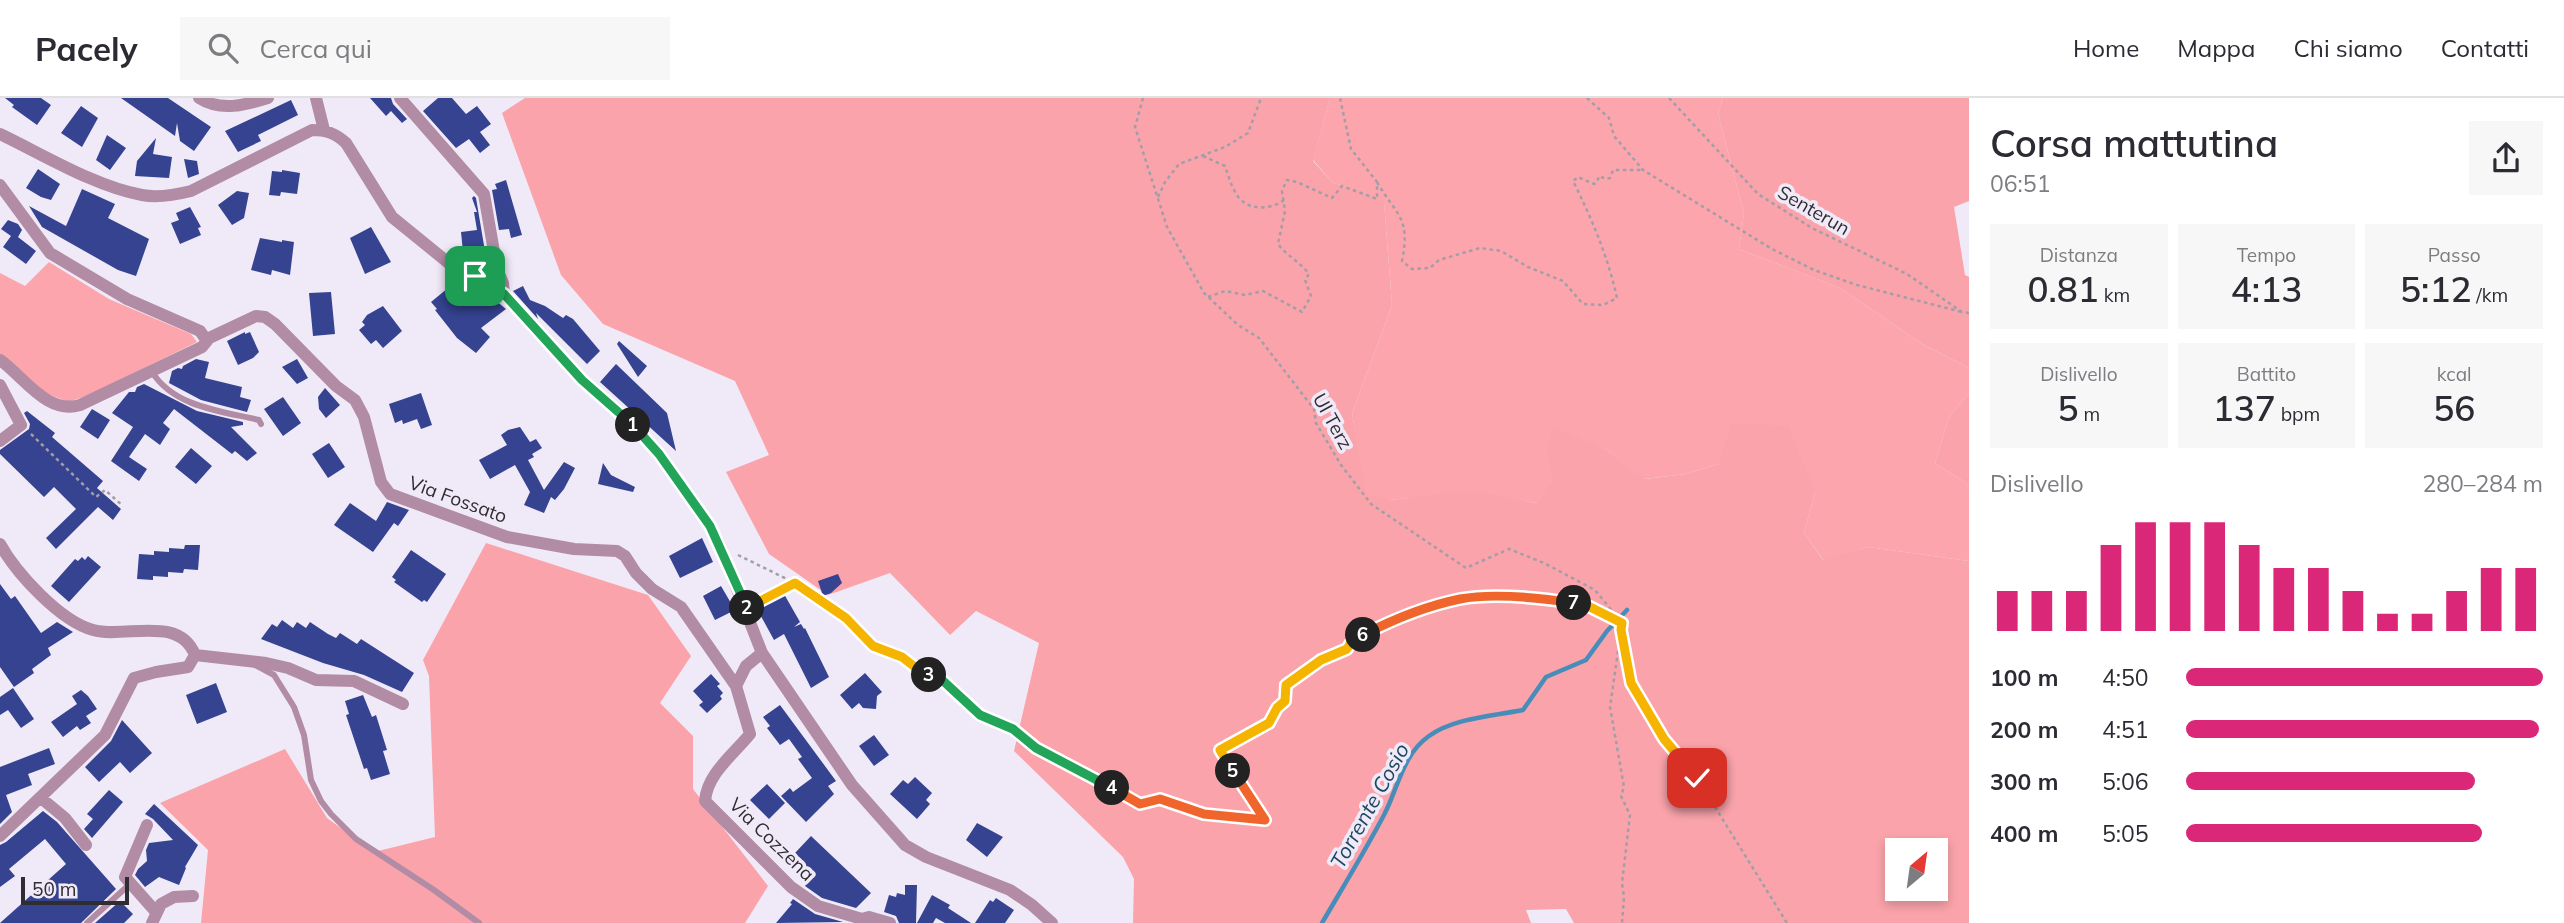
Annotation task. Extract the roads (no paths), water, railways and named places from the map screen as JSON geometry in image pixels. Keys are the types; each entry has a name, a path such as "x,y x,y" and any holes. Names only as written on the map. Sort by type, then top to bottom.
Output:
{"street":[{"path":"199,98 215,105 241,106 268,98"},
{"path":"316,98 324,130"},
{"path":"400,98 484,194 504,294"},
{"path":"0,134 112,188 143,195 171,196 191,191 312,130 324,130 338,136 346,142 392,217 456,269 475,276 504,294 582,380 622,414 659,454 710,526 747,608 762,653 823,738 852,785 905,845 926,857 1010,890 1052,923"},
{"path":"0,185 50,253 127,299 200,331 207,339 207,343 202,347 80,405 68,408 50,403 0,360"},
{"path":"0,205 21,216"},
{"name":"Via Fossato","path":"207,339 256,316 265,317 336,386 355,400 364,417 381,482 390,494 507,537 574,549 617,551 625,556 636,573 652,589 681,607 736,686"},
{"path":"0,384 21,425 0,441"},
{"path":"0,544 9,561 60,613 93,631 164,631 186,639 195,654"},
{"path":"736,686 746,666 762,653"},
{"path":"195,654 244,659 288,668 316,680 355,681 403,704"},
{"path":"0,836 105,735 134,678 188,667 195,654"},
{"name":"Via Cozzena","path":"736,686 750,734 711,778 705,801 791,887 818,906 862,921"},
{"path":"41,798 65,818 86,845"},
{"path":"147,825 125,877 154,917 161,904 174,897 193,897"},
{"path":"862,921 869,917 890,923"}],"lane":[{"path":"150,370 183,400 215,411 259,420 261,424"},
{"path":"244,659 274,675 294,707 304,734 311,780 331,814 356,839 434,890 478,923"},
{"path":"87,923 131,884"}],"waterway":[{"name":"Torrente Cosio","path":"1322,923 1362,856 1384,815 1407,762 1420,743 1450,725 1523,710 1546,677 1586,660 1607,631 1627,610"}]}
